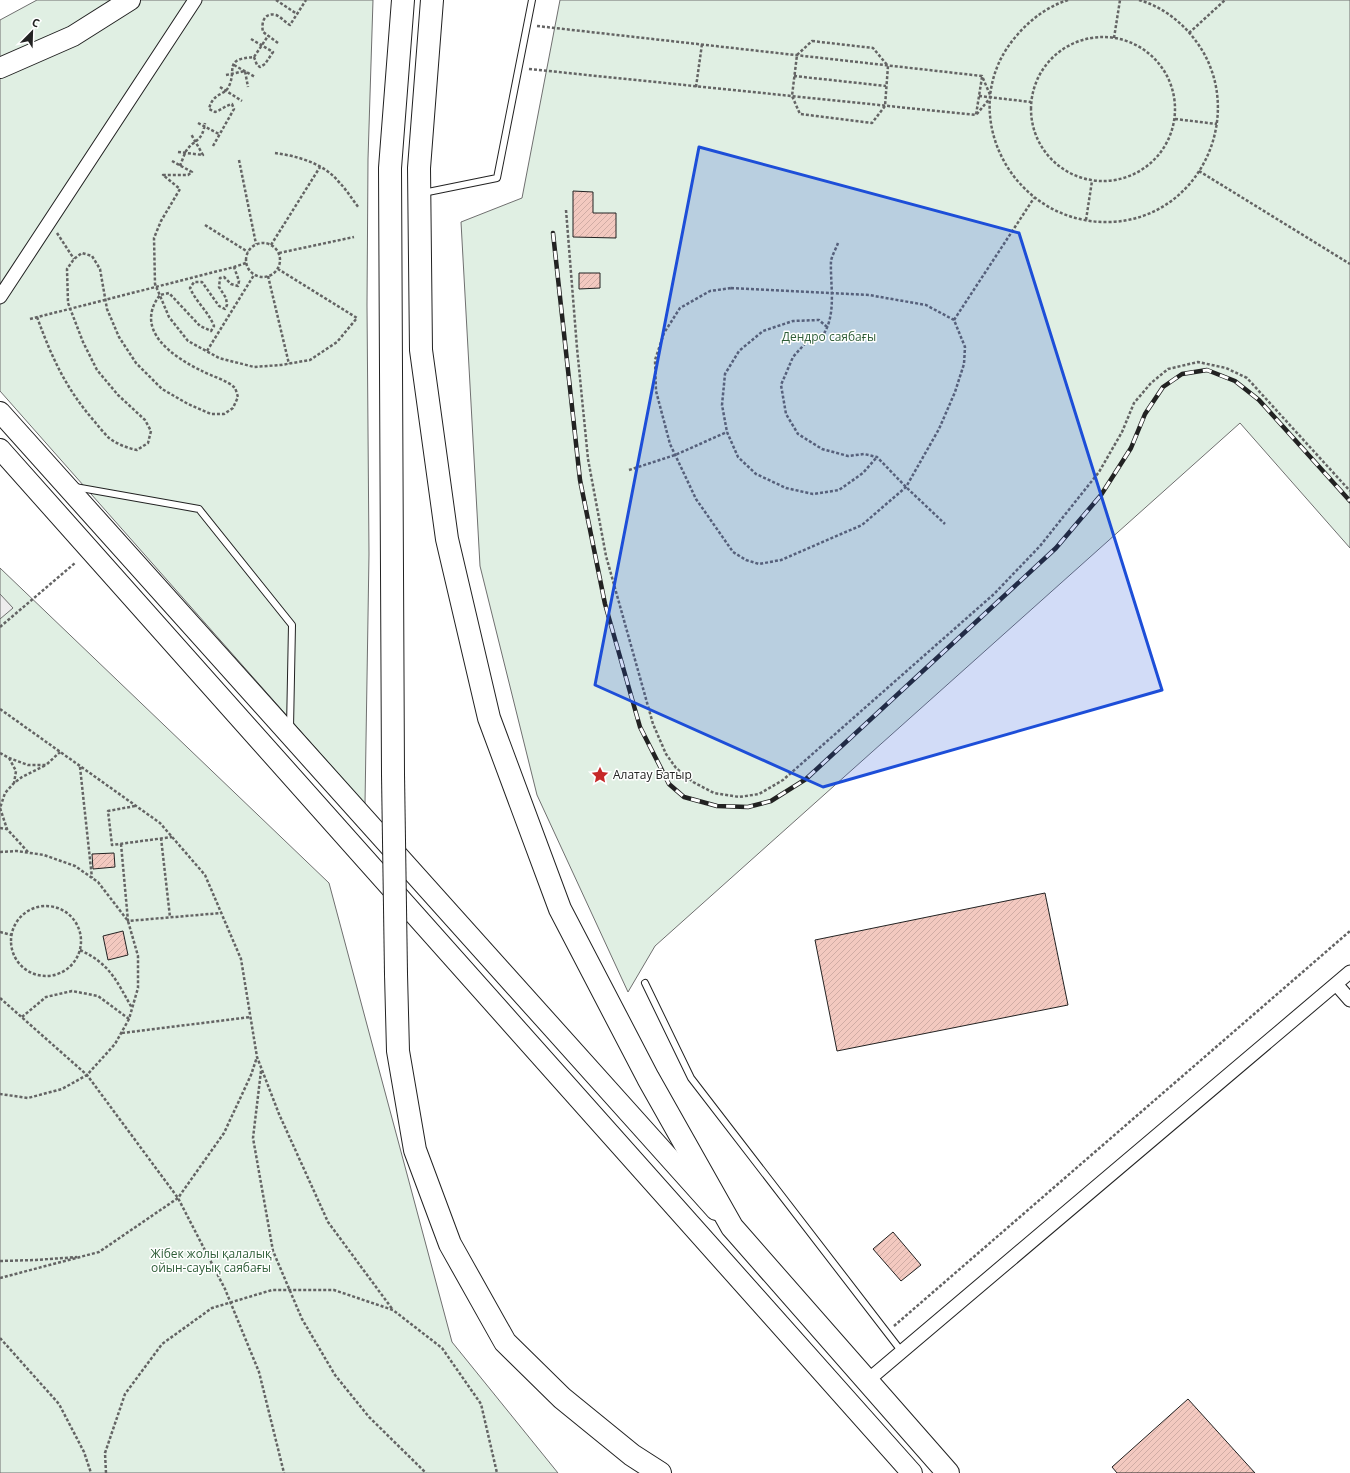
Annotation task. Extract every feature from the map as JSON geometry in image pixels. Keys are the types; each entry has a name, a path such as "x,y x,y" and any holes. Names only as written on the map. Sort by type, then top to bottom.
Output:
{"highway":[{"path":"403,0 390,168 393,774 398,1050 415,1150 450,1244 505,1342 562,1398 632,1455 660,1473"},
{"path":"432,0 419,168 421,350 447,539 489,718 560,909 648,1078 732,1227 948,1473"}],"main road":[{"path":"0,68 73,36 130,0"},
{"path":"0,412 732,1227"},
{"path":"0,449 912,1473"},
{"path":"75,533 94,516"}],"street":[{"path":"0,297 195,0"},
{"path":"867,1381 1350,972"},
{"path":"1336,984 1350,1000"}],"lane":[{"path":"419,193 497,178 532,0"},
{"path":"67,486 199,509 292,625 290,735"},
{"path":"645,983 691,1078 902,1352"}],"path":[{"path":"276,0 298,14"},
{"path":"278,43 263,32 261,24 263,19 276,15 290,25 306,0"},
{"path":"1068,0 1051,7 1037,16 1014,38 1005,52 998,66 993,82 990,114 992,130 999,151 1012,175 1034,198 1062,214 1086,220 1110,222 1142,216 1171,201 1184,190 1199,171 1211,150 1217,124 1218,102 1216,86 1212,70 1205,56 1189,32 1174,18 1161,9 1139,0"},
{"path":"1114,38 1120,0"},
{"path":"1189,32 1225,0"},
{"path":"527,25 982,76"},
{"path":"212,146 234,109 232,104 225,105 218,111 214,112 209,109 214,97 226,91 229,86 236,62 243,58 254,57 268,36"},
{"path":"1102,37 1114,38 1138,46 1149,53 1158,62 1171,84 1174,96 1175,119 1172,133 1163,150 1151,164 1130,177 1105,182 1092,181 1080,178 1068,172 1049,157 1036,135 1032,123 1031,102 1040,74 1056,55 1077,42 1102,37"},
{"path":"251,39 272,52 265,64 260,67 257,65 254,57"},
{"path":"812,41 873,48 888,66 885,106 872,122 800,114 792,96 797,55 812,41"},
{"path":"696,87 702,44"},
{"path":"234,65 256,77"},
{"path":"518,68 976,115"},
{"path":"226,75 245,71"},
{"path":"245,71 248,87"},
{"path":"794,76 886,86"},
{"path":"982,76 991,97"},
{"path":"976,115 982,76"},
{"path":"220,87 242,101"},
{"path":"979,96 1031,102"},
{"path":"976,115 991,97"},
{"path":"1175,119 1217,124"},
{"path":"198,123 219,134"},
{"path":"180,166 186,153 204,132 205,123"},
{"path":"178,152 203,155 191,134"},
{"path":"275,153 292,155 320,167 338,180 359,208"},
{"path":"240,160 256,244"},
{"path":"172,161 192,172 188,175 163,175 180,189 161,221 154,238 155,284 169,317 188,341 219,358 254,368 310,360 338,342 357,318 278,269"},
{"path":"272,245 320,167"},
{"path":"1199,171 1350,264"},
{"path":"1086,220 1092,181"},
{"path":"954,320 1034,198"},
{"path":"566,210 588,459 606,556 653,724 666,754 676,768 693,782 714,793 739,797 759,794 783,780 994,594 1040,546 1099,472 1122,432 1134,403 1151,383 1168,369 1198,362 1226,368 1247,378 1350,491"},
{"path":"50,222 74,259"},
{"path":"205,225 248,252"},
{"path":"279,253 354,237"},
{"path":"266,243 272,245 279,253 280,259 278,269 262,278 254,275 248,269 246,263 248,252 256,244 266,243"},
{"path":"838,243 831,259 832,293 828,328 823,335 810,338 793,357 781,385 786,414 798,434 822,449 848,456 864,454 877,457 945,524"},
{"path":"37,317 47,346 64,380 86,411 109,438 126,447 137,450 148,443 151,431 145,420 118,395 97,370 83,342 68,303 67,269 74,259 82,253 92,256 100,269 107,309 119,337 136,363 162,389 188,404 212,414 224,414 233,408 238,397 235,389 226,382 181,360 163,346 153,330 151,312 160,295 169,293 200,326 211,331 214,326 210,316 194,296 190,288 194,282 202,282 219,306 225,309 227,305 226,298 219,287 220,278 224,277 231,284 238,286 240,282 234,268"},
{"path":"30,319 234,268 246,263"},
{"path":"206,351 254,275"},
{"path":"268,276 289,364"},
{"path":"731,288 869,295 926,305 954,320 965,347 964,364 955,392 939,429 906,487 862,525 782,560 758,564 746,560 733,552 696,499 670,444 656,391 655,360 664,333 680,308 710,291 731,288"},
{"path":"828,328 819,320 793,320 763,331 739,351 725,374 722,405 727,432 738,457 756,474 786,488 813,494 839,490 863,473 877,457"},
{"path":"630,470 675,455 727,432"},
{"path":"0,627 74,563"},
{"path":"0,709 160,823 205,875 241,959 257,1057 279,1114 328,1222 393,1310 442,1348 481,1404 497,1473"},
{"path":"28,853 7,829 0,808 5,793 14,783 22,777 46,765 60,752"},
{"path":"0,753 28,765 46,765"},
{"path":"9,758 16,771 14,783"},
{"path":"80,766 92,878"},
{"path":"135,806 108,811 112,845 172,837"},
{"path":"0,828 7,829"},
{"path":"161,838 170,917"},
{"path":"0,1094 28,1098 62,1089 87,1076 115,1044 129,1019 138,988 138,956 128,921 121,844"},
{"path":"0,852 17,851 44,855 75,866 98,882 128,921"},
{"path":"51,906 60,908 67,912 76,922 81,933 80,950 77,958 65,970 49,976 40,975 19,963 12,948 12,935 16,923 27,912 39,907 51,906"},
{"path":"128,921 221,913"},
{"path":"887,1332 1350,931"},
{"path":"0,932 12,935"},
{"path":"80,950 94,957 113,974 132,1008"},
{"path":"22,1017 46,998 72,991 98,996 129,1019"},
{"path":"0,998 87,1076 178,1198 230,1302 259,1372 284,1473"},
{"path":"121,1033 250,1017"},
{"path":"0,1278 99,1252 178,1198 224,1133 251,1075 257,1057"},
{"path":"261,1068 253,1138 273,1251 302,1320 335,1375 369,1417 426,1473"},
{"path":"0,1261 85,1256"},
{"path":"106,1473 106,1453 125,1394 162,1344 212,1308 272,1290 334,1290 393,1310"},
{"path":"0,1338 59,1404 84,1452 91,1473"}],"highlighted area":[{"path":"699,147 1019,233 1162,690 823,787 595,685"}],"green space":[{"path":"37,0 373,0 368,159 367,305 369,554 365,804 0,391 0,20"},
{"name":"Дендро саябағы","path":"560,0 1350,0 1350,548 1240,423 655,946 628,992 537,795 480,566 461,222 522,198"},
{"name":"Жібек жолы қалалық ойын-сауық саябағы","path":"0,568 329,883 452,1342 558,1473 0,1473"}],"shaded area":[{"path":"0,594 13,608 0,619"}],"building":[{"path":"573,191 593,192 593,213 616,213 616,238 573,237"},
{"path":"579,273 600,273 600,288 579,289"},
{"path":"114,853 115,867 93,869 92,854"},
{"path":"1045,893 1068,1005 837,1051 815,940"},
{"path":"123,931 128,955 108,960 103,936"},
{"path":"893,1232 921,1265 901,1281 873,1249"},
{"path":"1188,1399 1255,1473 1117,1473 1112,1467"}],"railway":[{"path":"553,233 580,480 605,604 640,727 669,784 684,797 717,806 748,807 771,801 806,779 1056,548 1101,495 1131,448 1145,414 1163,387 1182,374 1207,370 1235,381 1259,400 1350,501"}],"place":[{"name":"Алатау Батыр","path":"600,775"}]}
